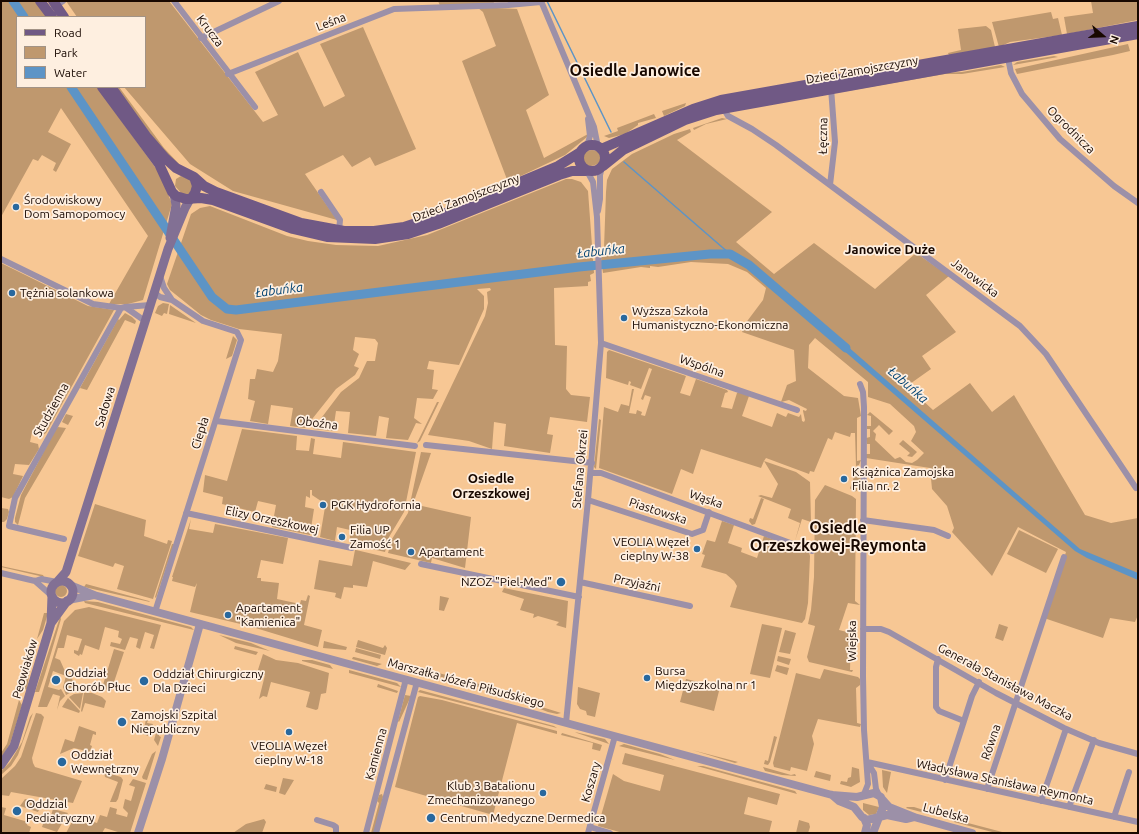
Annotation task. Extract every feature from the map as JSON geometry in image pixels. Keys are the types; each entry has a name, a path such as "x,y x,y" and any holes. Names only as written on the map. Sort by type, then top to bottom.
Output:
{"main road":[{"path":"40,1 54,7 63,16"},
{"name":"Dzieci Zamojszczyzny","path":"600,148 693,109 1138,26"},
{"name":"Dzieci Zamojszczyzny","path":"602,166 623,150 722,104 831,88 1138,34"},
{"path":"103,88 159,164 172,192 183,199 190,199 195,194 197,186 190,174 175,176 172,181 172,192"},
{"name":"Dzieci Zamojszczyzny","path":"112,88 160,153 174,166 190,174 204,186 244,203 301,223 339,231 384,230 424,221 558,166 583,149"},
{"path":"600,148 605,156 602,166 595,172 586,171 578,162 583,149 600,148"},
{"name":"Dzieci Zamojszczyzny","path":"190,199 201,198 213,200 314,234 344,239 375,239 397,236 428,228 559,175 572,171 586,171"},
{"name":"Sadowa","path":"172,192 176,205 175,225"},
{"name":"Sadowa","path":"58,582 66,572 175,225 190,199"},
{"path":"66,572 73,592 68,601 58,602 52,596 51,588 58,582 65,581 70,584"},
{"name":"Peowiaków","path":"1,765 14,746 51,623 52,596"},
{"name":"Peowiaków","path":"51,623 68,601"}],"street":[{"name":"Krucza","path":"174,1 228,74 255,107"},
{"path":"201,38 279,1"},
{"path":"541,2 594,127 600,148"},
{"name":"Leśna","path":"228,74 394,9 508,5 541,2"},
{"name":"Ogrodnicza","path":"1008,58 1011,73 1022,94 1060,139 1114,186 1138,203"},
{"name":"Łęczna","path":"830,185 835,142 831,88"},
{"name":"Janowicka","path":"722,104 728,116 759,133 1002,311 1030,335 1046,354 1136,488"},
{"path":"583,149 590,133 586,110"},
{"name":"Stefana Okrzei","path":"597,217 600,199 600,175 602,166"},
{"name":"Stefana Okrzei","path":"566,723 592,463 601,343 597,258 597,217 593,182 586,171"},
{"path":"321,192 340,220 339,231"},
{"path":"1,259 92,304 123,308 150,305"},
{"name":"Ciepła","path":"155,612 240,344 240,337 236,332 203,321 172,300 167,294 160,274"},
{"path":"154,292 160,291 167,294"},
{"name":"Ciepła","path":"154,292 160,297 172,300"},
{"path":"123,308 145,321"},
{"name":"Studzienna","path":"64,539 9,526 15,498 123,308"},
{"name":"Wspólna","path":"601,343 797,410"},
{"name":"Wiejska","path":"860,384 863,392 864,407 864,730 868,784 864,794"},
{"name":"Oboźna","path":"216,421 415,446"},
{"path":"426,445 592,463"},
{"name":"Wąska","path":"591,473 602,473 812,551"},
{"name":"Piastowska","path":"588,500 692,534 703,530 709,512"},
{"name":"Elizy Orzeszkowej","path":"186,513 352,548"},
{"path":"864,520 934,530 948,536"},
{"name":"Równa","path":"987,789 1064,557"},
{"path":"421,564 579,597"},
{"path":"1,573 35,580 41,579 58,582"},
{"path":"35,580 52,596"},
{"name":"Przyjaźni","path":"580,582 690,606"},
{"name":"Marszałka Józefa Piłsudskiego","path":"70,584 94,595 155,612 832,795 854,797 864,794"},
{"name":"Marszałka Józefa Piłsudskiego","path":"68,601 94,595"},
{"path":"138,833 162,759 200,624"},
{"name":"Generała Stanisława Maczka","path":"863,629 887,631 1016,703 1066,729 1094,740 1138,754"},
{"path":"938,659 936,666 936,707 939,711 964,721"},
{"name":"Kamienna","path":"366,833 406,680"},
{"name":"Kamienna","path":"376,833 417,682"},
{"path":"945,780 964,721 979,682"},
{"path":"394,729 404,731"},
{"path":"1041,801 1066,729"},
{"name":"Koszary","path":"589,830 615,736"},
{"path":"1069,807 1094,740"},
{"name":"Wiejska","path":"867,762 874,773 876,789 880,796"},
{"name":"Władysława Stanisława Reymonta","path":"867,762 1138,822"},
{"path":"1114,817 1129,772"},
{"path":"378,786 388,789"},
{"path":"865,833 867,825 862,815 860,802 864,794 872,793 880,796 883,805 880,817 873,833"},
{"name":"Marszałka Józefa Piłsudskiego","path":"832,795 839,801 854,807 862,815"},
{"name":"Lubelska","path":"880,796 890,806 914,817 972,833"},
{"path":"862,815 871,820 880,817"},
{"name":"Lubelska","path":"880,817 889,816 906,819 914,817"},
{"path":"317,820 334,825 336,827 336,833"},
{"path":"589,830 610,833"}],"green space":[{"path":"1,1 36,1 47,16 16,16 16,88 98,88 160,174 172,204 143,300 128,304 109,304 148,236 61,108 48,132 71,144 56,172 53,170 56,163 42,155 38,161 33,159 1,217"},
{"path":"66,1 169,1 263,122 278,115 255,72 298,52 324,107 345,96 320,44 363,27 416,149 375,166 370,157 352,167 343,155 305,174 337,220 233,191 190,164 125,88 146,88 146,16 76,16"},
{"path":"438,1 493,1 497,8 517,9 549,95 526,110 544,158 588,134 587,137 565,155 508,182 462,61 496,46 483,12 478,8 442,10"},
{"path":"1091,1 1138,1 1138,20 1067,34 1064,17 1093,13"},
{"path":"1051,12 1053,19 1058,18 1062,35 1010,42 999,47 992,22"},
{"path":"986,26 991,30 995,47 949,55 948,53 961,50 958,29"},
{"path":"1128,44 1130,51 1113,55 1017,74 1015,69"},
{"path":"1054,56 1058,57 1013,65 1017,62"},
{"path":"1001,65 1005,67 962,74 945,74 836,93 942,73 962,72"},
{"path":"117,88 120,88 164,148 180,165 162,150"},
{"path":"686,103 685,106 664,116 662,111"},
{"path":"654,114 656,118 638,123 638,125 625,134 609,138 604,136 618,131 617,128"},
{"path":"722,118 727,119 706,124 694,130 693,128"},
{"path":"690,129 691,132 677,140 772,212 736,242 774,274 814,243 875,289 916,253 949,276 926,295 956,332 922,356 931,369 907,386 933,410 970,383 992,412 1014,395 1085,515 1111,523 1138,518 1138,615 1135,622 1110,618 1103,638 1044,618 1066,552 1018,527 992,576 952,532 954,528 947,506 932,489 930,468 866,458 866,454 870,454 870,444 867,444 866,438 870,437 870,429 867,429 867,426 871,426 871,416 867,415 870,412 893,431 889,435 879,425 873,431 876,434 875,440 895,459 900,457 906,462 912,463 924,453 911,441 916,432 914,426 890,404 868,397 868,382 815,338 809,345 808,368 844,396 858,398 861,416 857,418 857,461 861,460 859,465 856,466 855,433 851,433 850,437 835,432 832,440 828,438 814,472 810,471 809,474 766,458 761,468 701,449 693,474 681,469 672,494 599,468 604,407 618,412 621,404 629,406 632,389 634,389 629,413 636,414 637,410 642,412 641,415 645,416 651,397 645,395 643,400 641,399 652,369 649,368 641,389 630,385 631,382 629,381 628,385 606,378 607,352 609,350 686,376 680,393 690,396 696,379 727,390 728,392 725,393 721,407 732,409 737,393 739,392 749,396 742,416 772,427 777,413 786,417 788,413 799,417 801,414 802,421 804,422 805,420 803,410 806,411 807,409 789,400 781,402 787,385 796,381 794,350 742,332 745,324 763,300 766,288 747,272 728,264 691,262 658,267 650,266 650,268 641,267 603,273 601,258 604,248 607,180 612,169 632,154 674,134"},
{"path":"592,150 600,152 602,158 598,164 588,167 582,163 582,157 585,152"},
{"path":"181,176 189,179 194,185 189,195 182,194 175,186 176,179"},
{"path":"566,179 581,182 588,191 594,273 590,275 591,281 588,282 588,286 554,288 555,345 567,346 566,389 571,395 590,397 587,422 550,417 547,434 553,435 550,453 504,446 506,424 494,422 492,449 469,441 428,435 485,316 488,303 487,292 491,290 490,288 477,289 484,296 484,309 459,365 429,361 427,369 434,370 432,389 438,390 433,399 417,398 414,418 422,424 416,423 408,440 386,438 389,418 379,416 376,436 348,433 350,412 336,411 333,431 313,429 341,392 359,378 367,361 375,361 378,343 375,339 355,337 353,350 359,354 354,366 359,368 355,375 336,389 305,428 290,426 293,408 271,405 268,424 250,421 255,401 248,399 250,379 255,379 257,369 273,372 278,361 282,334 239,329 211,320 201,315 170,290 167,284 191,214 200,208 210,206 287,236 308,241 336,245 378,246 427,235"},
{"path":"1,263 88,306 114,310 46,433 43,435 32,432 30,442 38,444 39,449 29,465 15,464 13,474 23,476 13,497 9,499 1,497"},
{"path":"163,303 169,304 167,314 164,313 162,316 155,313 158,306"},
{"path":"170,305 196,323 169,314"},
{"path":"125,313 136,321 135,324 125,320 87,390 80,388 118,319 119,320"},
{"path":"233,336 237,340 232,356 226,359"},
{"path":"437,402 439,402 420,441 417,443"},
{"path":"66,414 73,416 68,425 62,422"},
{"path":"599,419 601,420 596,469 594,467"},
{"path":"58,427 66,428 25,498 18,525 15,522 15,518 21,495 55,430"},
{"path":"242,429 297,436 296,450 309,451 311,438 315,439 313,454 341,458 343,442 416,452 404,512 389,537 385,552 350,544 350,530 337,527 335,541 320,537 326,501 321,501 312,495 312,490 310,490 310,498 306,496 305,507 314,509 310,535 272,527 276,505 258,501 255,512 222,504 223,497 203,492 205,475 227,481"},
{"path":"903,440 917,452 912,457 907,456 910,453 899,444"},
{"path":"421,452 431,453 413,504 471,517 465,568 432,558 431,563 388,553 392,539 408,513"},
{"path":"764,461 796,472 810,482 811,522 802,519 795,541 800,523 788,518 791,509 758,496 761,495 772,498 778,484"},
{"path":"856,471 860,474 861,482 857,485 857,491 853,492 850,488"},
{"path":"825,485 856,499 855,601 860,605 848,603 839,630 851,633 850,670 853,670 852,672 809,662 807,657 815,626 808,624 811,610 814,577 815,500"},
{"path":"761,498 764,499 755,524 752,525 749,521 750,518 753,519"},
{"path":"95,504 146,520 144,536 167,544 168,540 172,541 153,599 117,589 124,566 115,563 113,567 78,556"},
{"path":"1,508 8,509 9,512 7,519 4,522 1,522"},
{"path":"191,519 189,529 213,533 215,524 288,538 283,564 261,560 257,578 261,578 261,581 279,583 277,599 300,604 301,600 306,601 308,595 310,596 304,625 322,630 318,647 249,626 190,612 197,583 195,587 172,581 172,577"},
{"path":"722,521 734,525 728,543 742,548 741,552 757,558 764,536 809,553 808,603 805,619 802,623 730,607 737,586 734,581 726,574 701,567 705,555 702,554 707,540 715,542"},
{"path":"1019,530 1058,549 1046,573 1007,554"},
{"path":"172,544 174,544 156,598 155,597"},
{"path":"355,550 411,563 405,570 373,561 367,587 353,585 353,588 344,587 341,599 335,597 336,593 314,589 319,560 352,566"},
{"path":"1,567 43,575 44,577"},
{"path":"86,584 149,601 150,602 84,587"},
{"path":"59,585 63,585 67,591 63,597 59,597 55,593 55,589"},
{"path":"504,588 568,601 566,628 556,625 559,622 538,616 533,618 534,614 520,610 524,599 502,592"},
{"path":"440,596 449,598 444,611 439,610"},
{"path":"84,601 98,602 191,627 194,630 85,603"},
{"path":"89,607 161,625 154,649 150,648 154,635 145,632 140,649 136,647 138,639 130,637 125,650 110,646 111,642 120,644 122,639 118,637 119,631 105,627 99,650 85,645 82,655 80,654 79,656 74,653 74,650 78,651 82,639 67,635 64,648 58,648 55,658 60,660 64,669 79,688 66,695 63,687 66,676 53,671 48,687 59,690 61,689 65,696 60,701 57,710 60,696 53,694 47,707 38,707 64,621 75,610"},
{"path":"44,613 48,613 43,630 37,639"},
{"path":"60,617 61,619 39,692 35,692"},
{"path":"762,624 782,628 770,678 750,674"},
{"path":"999,624 1008,627 1003,641 995,638"},
{"path":"785,630 796,633 790,654 779,652"},
{"path":"219,635 251,643 270,651 236,643"},
{"path":"358,640 383,648 385,645 387,648 385,655 356,647"},
{"path":"324,641 347,647 346,650 323,648"},
{"path":"235,646 258,652 256,655 234,649"},
{"path":"356,648 381,655 380,659 355,652"},
{"path":"114,649 124,652 111,691 102,688"},
{"path":"263,654 276,660 298,663 329,673 326,693 321,694 318,709 316,710 306,707 310,692 271,682 267,697 263,696 259,699 265,675 257,673"},
{"path":"778,656 791,659 789,665 777,661"},
{"path":"353,657 382,664 377,666 352,659"},
{"path":"312,660 330,665 333,669 302,661"},
{"path":"398,662 498,689 512,696 513,698 394,664"},
{"path":"31,663 27,690 23,687"},
{"path":"777,665 789,668 787,675 775,671"},
{"path":"824,669 858,677 860,679 860,685 856,688 857,723 861,724 860,727 818,719 812,736 814,744 807,771 791,767 790,771 774,767 773,763 796,673 820,679"},
{"path":"349,670 397,683 401,687 349,673"},
{"path":"686,679 720,687 714,711 680,702"},
{"path":"378,684 398,691 397,693 377,687"},
{"path":"578,687 600,693 595,717 587,715 586,711 580,709 577,704"},
{"path":"420,690 554,726 557,728 418,692"},
{"path":"83,693 80,709 69,697 74,694"},
{"path":"84,693 92,693 102,697 106,701 104,708 85,703 82,712"},
{"path":"405,695 411,696 399,722 398,721"},
{"path":"420,696 442,700 557,731 557,734 517,723 493,815 395,787 418,697"},
{"path":"68,698 80,711 79,713 62,707"},
{"path":"19,700 22,705 10,744 1,758 1,753 7,744"},
{"path":"532,704 561,713 557,714 548,712 530,705"},
{"path":"33,713 18,755 11,766 1,775 1,771 10,762 22,742 30,717"},
{"path":"36,713 41,714 44,717 32,758 33,763 35,767 82,781 73,803 11,792 9,796 1,795 1,779 15,766 21,757"},
{"path":"146,719 148,720 147,723 153,724 152,727 148,726 147,729 151,731 148,736 143,734"},
{"path":"79,726 96,732 96,735 93,734 90,752 74,748 60,754 65,739 74,742"},
{"path":"158,726 159,736 161,737 158,746 154,740"},
{"path":"575,732 605,739 609,744 577,733"},
{"path":"562,733 602,745 600,751 592,749 593,743 561,735"},
{"path":"774,736 777,737 770,762 768,765 764,764 765,760 768,761"},
{"path":"624,744 660,754 675,760 619,746"},
{"path":"692,750 738,762 735,763"},
{"path":"156,751 147,780 143,779 142,777 152,754"},
{"path":"625,753 780,794 777,805 748,797 744,814 772,821 769,833 623,833 598,826 613,774 624,781 660,791 664,775 622,764"},
{"path":"697,766 703,766 795,791 797,794"},
{"path":"763,767 791,775 795,774 796,776 782,775 765,771"},
{"path":"852,767 859,769 860,782 851,787 840,784 841,781 847,782 848,778 851,777"},
{"path":"882,770 891,772 887,793 883,787"},
{"path":"816,771 831,775 830,781 814,777"},
{"path":"104,772 121,777 123,780 116,802 110,802 118,782 105,777"},
{"path":"283,778 294,780 285,795 279,793"},
{"path":"133,779 146,783 130,833 121,833 105,828 102,833 66,833 75,816 97,823 100,815 107,817 110,807 117,809 116,814 127,817 128,813 123,808 125,799 131,801 135,787 129,785"},
{"path":"266,784 277,787 276,792 264,789"},
{"path":"382,794 383,797 374,833 371,833 379,803 377,801 379,795"},
{"path":"25,799 42,803 38,812 20,806"},
{"path":"863,803 879,807 876,814 869,815 863,810"},
{"path":"1,807 6,808 4,815 28,822 27,825 31,827 29,833 1,833"},
{"path":"914,807 930,812 929,814 906,808"},
{"path":"53,809 68,813 57,832 42,827 45,818 50,819"},
{"path":"952,818 1006,833 996,833 954,822"},
{"path":"264,819 266,822 262,833 233,833 246,824"},
{"path":"799,820 809,823 810,827 808,833 796,833"}],"water":[{"path":"838,338 1080,549 1138,573 1138,580 1087,558 1075,551 842,349 835,342"}],"waterway":[{"name":"Łabuńka","path":"13,1 23,16"},
{"path":"547,1 611,132"},
{"name":"Łabuńka","path":"72,88 212,297 227,309 236,310 579,267 710,254 730,254 749,265 846,348"},
{"path":"624,162 730,254"}],"place":[{"name":"Środowiskowy Dom Samopomocy","path":"16,207"},
{"name":"Tężnia solankowa","path":"12,293"},
{"name":"Wyższa Szkoła Humanistyczno-Ekonomiczna","path":"624,318"},
{"name":"Książnica Zamojska Filia nr. 2","path":"844,479"},
{"name":"PGK Hydrofornia","path":"323,505"},
{"name":"Filia UP Zamość 1","path":"342,537"},
{"name":"VEOLIA Węzeł cieplny W-38","path":"697,549"},
{"name":"Apartament","path":"411,552"},
{"name":"NZOZ \"Piel-Med\"","path":"561,582"},
{"name":"Apartament \"Kamienica\"","path":"228,615"},
{"name":"Bursa Międzyszkolna nr 1","path":"647,678"},
{"name":"Oddział Chorób Płuc","path":"56,680"},
{"name":"Oddział Chirurgiczny Dla Dzieci","path":"144,681"},
{"name":"Zamojski Szpital Niepubliczny","path":"122,722"},
{"name":"VEOLIA Węzeł cieplny W-18","path":"289,732"},
{"name":"Oddział Wewnętrzny","path":"62,762"},
{"name":"Klub 3 Batalionu Zmechanizowanego","path":"543,793"},
{"name":"Oddzial Pediatryczny","path":"17,811"},
{"name":"Centrum Medyczne Dermedica","path":"431,818"}],"district":[{"name":"Osiedle Janowice","path":"635,71"},
{"name":"Janowice Duże","path":"890,250"},
{"name":"Osiedle Orzeszkowej","path":"491,486"},
{"name":"Osiedle Orzeszkowej-Reymonta","path":"838,537"}]}
